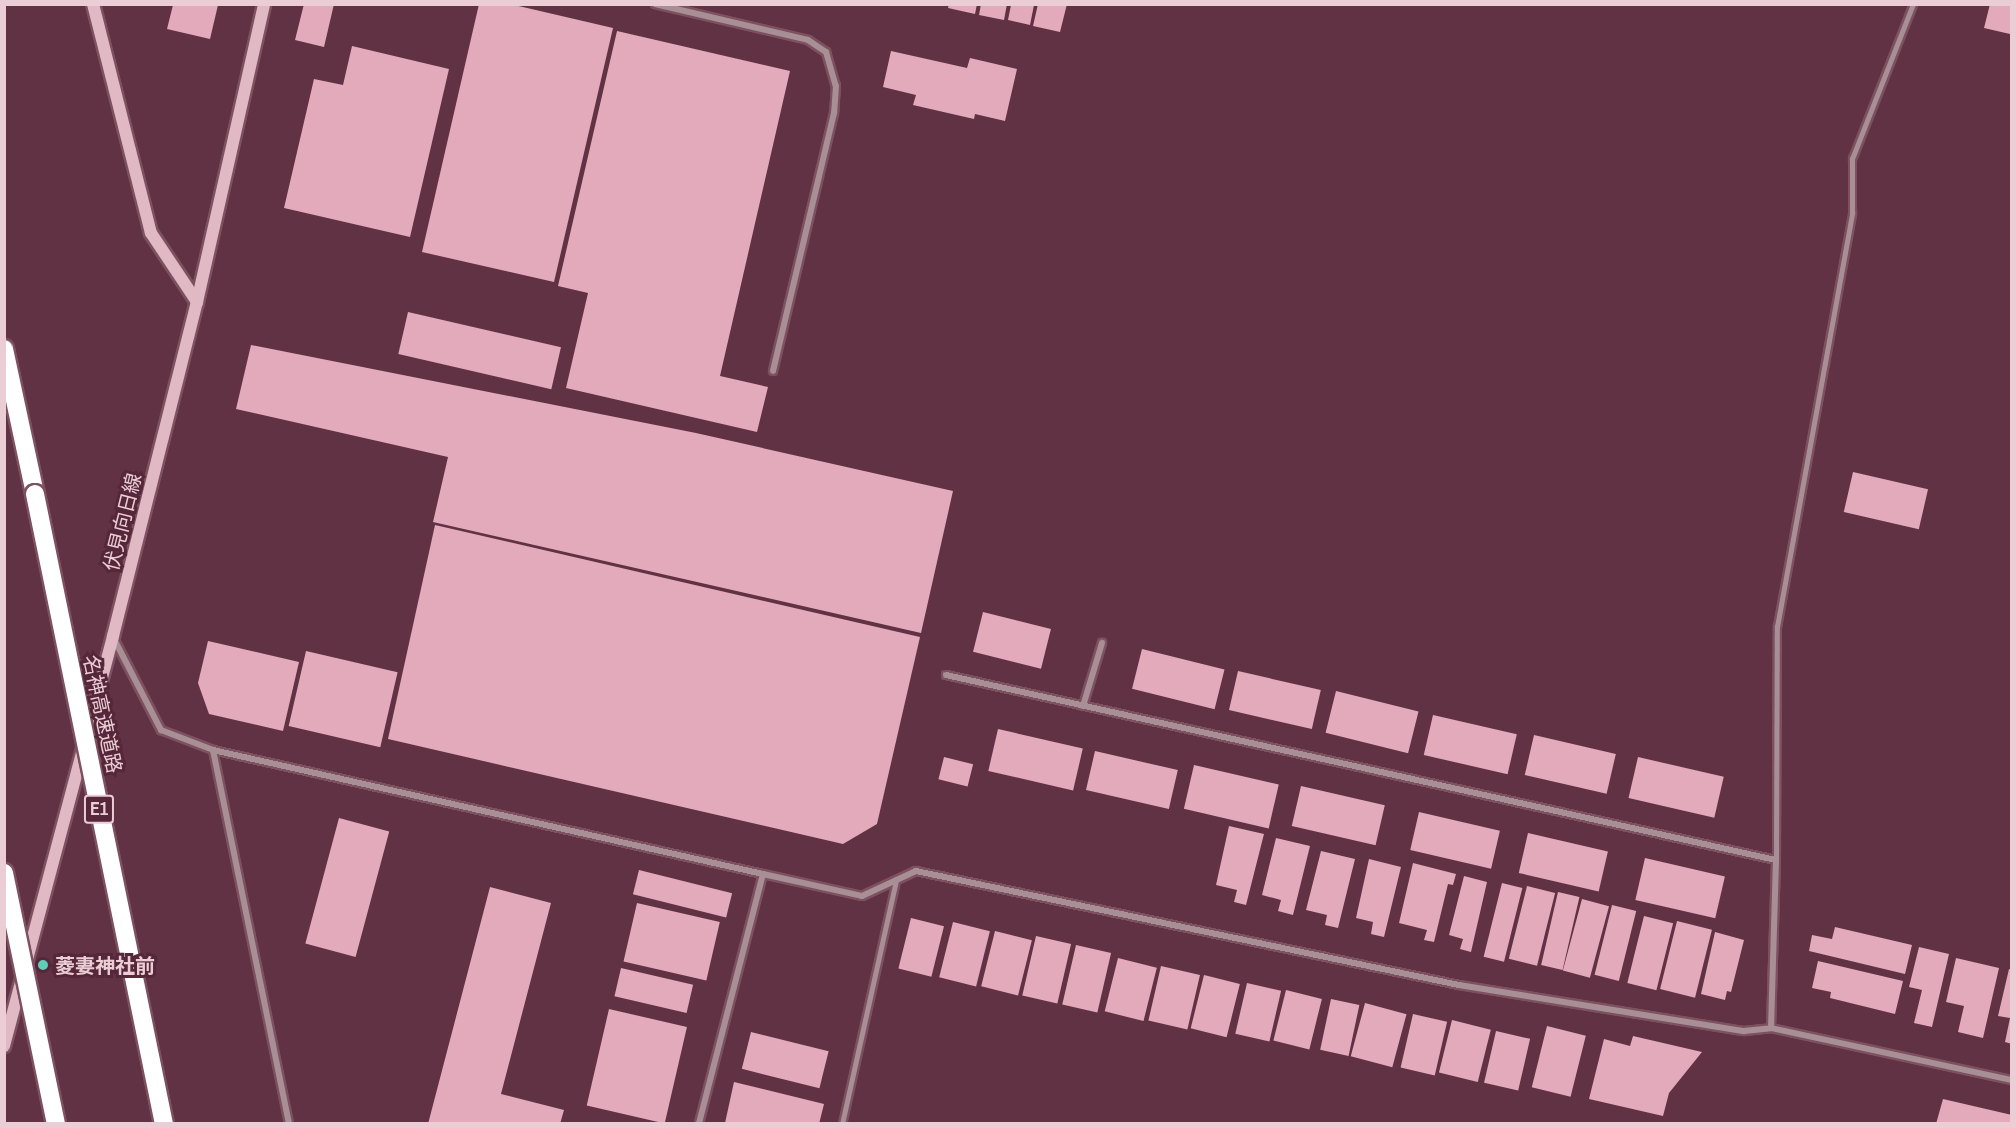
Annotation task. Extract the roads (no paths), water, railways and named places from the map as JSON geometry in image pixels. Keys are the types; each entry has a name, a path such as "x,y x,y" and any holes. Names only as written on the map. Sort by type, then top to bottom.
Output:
{"highway":[{"name":"名神高速道路","path":"4,349 164,1124"},
{"path":"4,873 56,1124"}],"main road":[{"path":"93,4 151,233 197,302"},
{"name":"伏見向日線","path":"4,1046 113,636 197,302 264,4"}],"street":[{"path":"655,4 808,40 826,52 836,86 834,113 773,371"},
{"path":"113,636 161,730 213,750 862,896 916,871 1459,985 1744,1031 1771,1028 2012,1080"},
{"path":"1083,706 1102,643"},
{"path":"946,675 1776,860 1771,1028"},
{"path":"213,750 289,1124"},
{"path":"699,1124 763,874"}],"lane":[{"path":"1776,860 1777,627 1852,213 1852,159 1913,4"},
{"path":"842,1124 897,880"}],"place":[{"name":"菱妻神社前","path":"43,965"}]}
